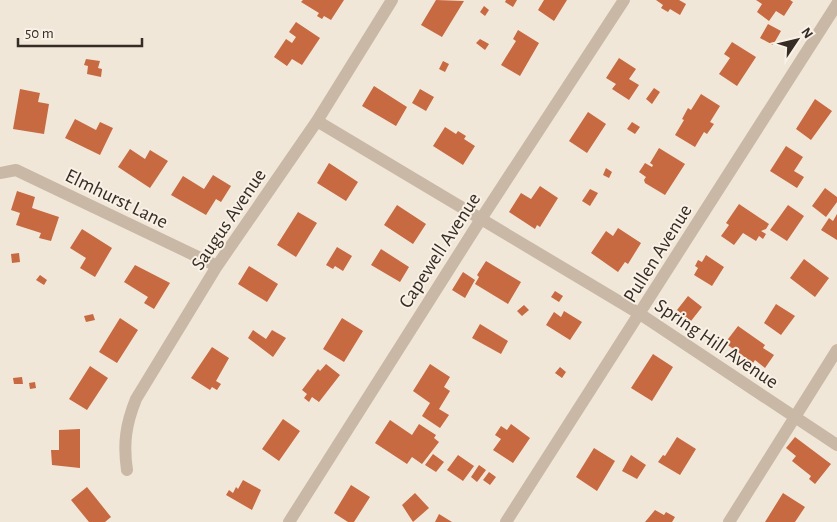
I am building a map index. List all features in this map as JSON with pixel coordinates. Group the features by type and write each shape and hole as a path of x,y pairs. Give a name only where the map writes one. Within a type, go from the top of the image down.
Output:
{"street":[{"name":"Saugus Avenue","path":"128,470 124,437 128,418 136,399 217,266 317,121 392,0"},
{"name":"Capewell Avenue","path":"288,522 481,219 624,0"},
{"name":"Pullen Avenue","path":"506,522 837,4"},
{"name":"Spring Hill Avenue","path":"317,121 640,314 795,419 837,445"},
{"name":"Elmhurst Lane","path":"0,173 16,170 217,266"},
{"path":"728,522 837,350"}],"building":[{"path":"303,0 344,0 331,20 324,16 322,19 317,16 319,13 301,2"},
{"path":"436,0 464,1 442,37 421,25"},
{"path":"506,0 517,0 513,7 505,2"},
{"path":"544,0 567,0 554,21 538,10"},
{"path":"656,0 679,0 686,4 680,15 670,9 668,12 661,8 663,5"},
{"path":"756,0 790,0 793,2 784,16 776,11 769,21 757,12 762,4"},
{"path":"484,6 489,10 485,16 480,12"},
{"path":"296,22 320,38 302,65 292,59 287,66 274,57 286,39 292,43 296,37 289,32"},
{"path":"768,24 781,31 773,45 760,38"},
{"path":"518,30 539,43 520,76 501,65 516,41 513,39"},
{"path":"480,39 489,44 485,50 476,43"},
{"path":"732,42 756,57 737,86 719,74 730,58 724,54"},
{"path":"619,58 636,69 629,79 639,85 629,100 612,89 616,84 606,78"},
{"path":"86,59 100,61 98,68 102,69 101,77 87,74 88,66 84,65"},
{"path":"443,61 449,64 445,72 439,69"},
{"path":"374,86 407,107 396,126 362,106"},
{"path":"654,88 660,92 652,104 646,99"},
{"path":"20,89 40,93 38,102 49,104 44,134 13,129"},
{"path":"420,89 434,97 426,111 412,103"},
{"path":"701,94 720,106 710,122 714,124 707,134 704,132 695,147 675,135 684,120 682,119 688,108 691,110"},
{"path":"815,99 832,111 811,140 796,129"},
{"path":"588,112 606,124 587,153 569,141"},
{"path":"75,119 96,130 100,122 113,128 100,155 65,138"},
{"path":"632,122 640,127 635,134 627,129"},
{"path":"445,127 456,134 458,131 466,136 464,139 475,146 463,165 433,146"},
{"path":"786,146 803,157 794,171 804,177 797,188 770,171"},
{"path":"659,148 685,164 665,195 645,183 646,177 639,172 645,163 652,167 653,165 650,163"},
{"path":"130,149 145,159 150,150 168,161 150,188 118,167"},
{"path":"329,163 358,182 346,201 317,183"},
{"path":"606,168 612,172 609,178 603,175"},
{"path":"213,175 231,186 221,202 216,199 206,215 171,195 183,176 204,189"},
{"path":"540,186 558,198 540,227 537,225 535,229 509,212 521,193 531,199"},
{"path":"825,188 837,197 837,202 826,217 812,206"},
{"path":"590,189 598,193 590,206 582,201"},
{"path":"17,191 35,197 32,208 59,217 51,241 39,238 41,233 16,225 20,213 11,210"},
{"path":"739,204 769,224 766,229 761,231 766,234 763,239 759,236 756,241 743,233 734,245 721,236 729,225 726,223"},
{"path":"397,205 426,224 413,244 384,225"},
{"path":"788,205 804,216 787,241 770,230"},
{"path":"298,212 317,223 296,257 277,245"},
{"path":"837,214 837,240 821,230 829,218 833,221"},
{"path":"618,228 641,243 628,264 625,262 618,272 591,253 606,231 613,236"},
{"path":"82,229 112,248 95,277 80,268 86,258 70,248"},
{"path":"337,247 352,256 343,271 335,266 333,269 326,265"},
{"path":"381,249 409,267 400,282 371,265"},
{"path":"19,253 20,262 12,263 11,254"},
{"path":"706,255 724,267 712,286 694,275 698,268 695,266 698,260 702,262"},
{"path":"804,259 829,278 815,297 790,278"},
{"path":"486,261 521,282 508,304 475,284 479,277 477,275"},
{"path":"135,265 170,283 154,309 144,303 148,297 124,282"},
{"path":"249,266 278,284 267,302 238,284"},
{"path":"463,272 475,280 465,298 452,290"},
{"path":"40,275 47,280 44,285 36,280"},
{"path":"555,291 563,296 559,302 551,297"},
{"path":"688,296 702,307 691,321 677,310"},
{"path":"776,304 795,316 781,335 764,323"},
{"path":"524,305 529,310 522,316 517,311"},
{"path":"564,311 582,322 570,340 546,325 554,312 561,317"},
{"path":"93,314 95,320 86,322 84,316"},
{"path":"120,318 138,330 117,363 99,352"},
{"path":"342,318 363,331 344,362 323,349"},
{"path":"480,324 508,341 501,354 472,338"},
{"path":"738,326 765,345 763,348 774,355 765,368 755,360 753,363 725,343"},
{"path":"253,330 266,339 272,330 286,338 273,357 248,338"},
{"path":"212,347 229,358 216,381 221,384 217,390 212,387 210,390 191,378"},
{"path":"653,354 673,367 652,401 631,388"},
{"path":"326,364 340,375 319,402 312,397 309,402 304,398 307,394 302,390 318,369 320,371"},
{"path":"430,364 450,377 444,387 450,391 439,409 449,415 440,428 422,416 430,403 413,391"},
{"path":"90,366 108,378 87,410 69,399"},
{"path":"560,367 566,372 562,378 555,373"},
{"path":"22,377 23,384 14,384 13,378"},
{"path":"35,382 36,388 30,389 29,383"},
{"path":"283,419 300,431 279,461 262,449"},
{"path":"390,420 412,435 419,424 436,435 434,438 439,442 422,464 412,457 407,464 375,443"},
{"path":"511,424 530,438 513,463 493,450 501,439 495,435 501,426 507,430"},
{"path":"80,429 80,468 52,465 51,450 59,450 59,430"},
{"path":"677,437 696,449 680,475 658,462 663,455 665,456"},
{"path":"795,437 831,464 815,484 809,479 811,476 792,461 796,456 786,448"},
{"path":"594,448 615,461 597,491 576,477"},
{"path":"433,454 444,462 436,472 425,465"},
{"path":"458,455 474,466 463,481 447,470"},
{"path":"631,455 646,465 637,479 622,471"},
{"path":"479,465 486,470 477,482 471,477"},
{"path":"489,472 496,477 490,485 483,480"},
{"path":"243,480 261,490 252,510 226,495 229,490 233,493 236,487 238,489"},
{"path":"351,485 370,497 354,522 348,522 334,513"},
{"path":"87,487 111,517 105,522 89,522 71,500"},
{"path":"415,493 429,508 413,522 402,505"},
{"path":"783,493 805,507 795,522 765,522"},
{"path":"655,510 664,515 666,512 675,517 672,522 645,522"},
{"path":"439,514 452,522 435,522"}]}
